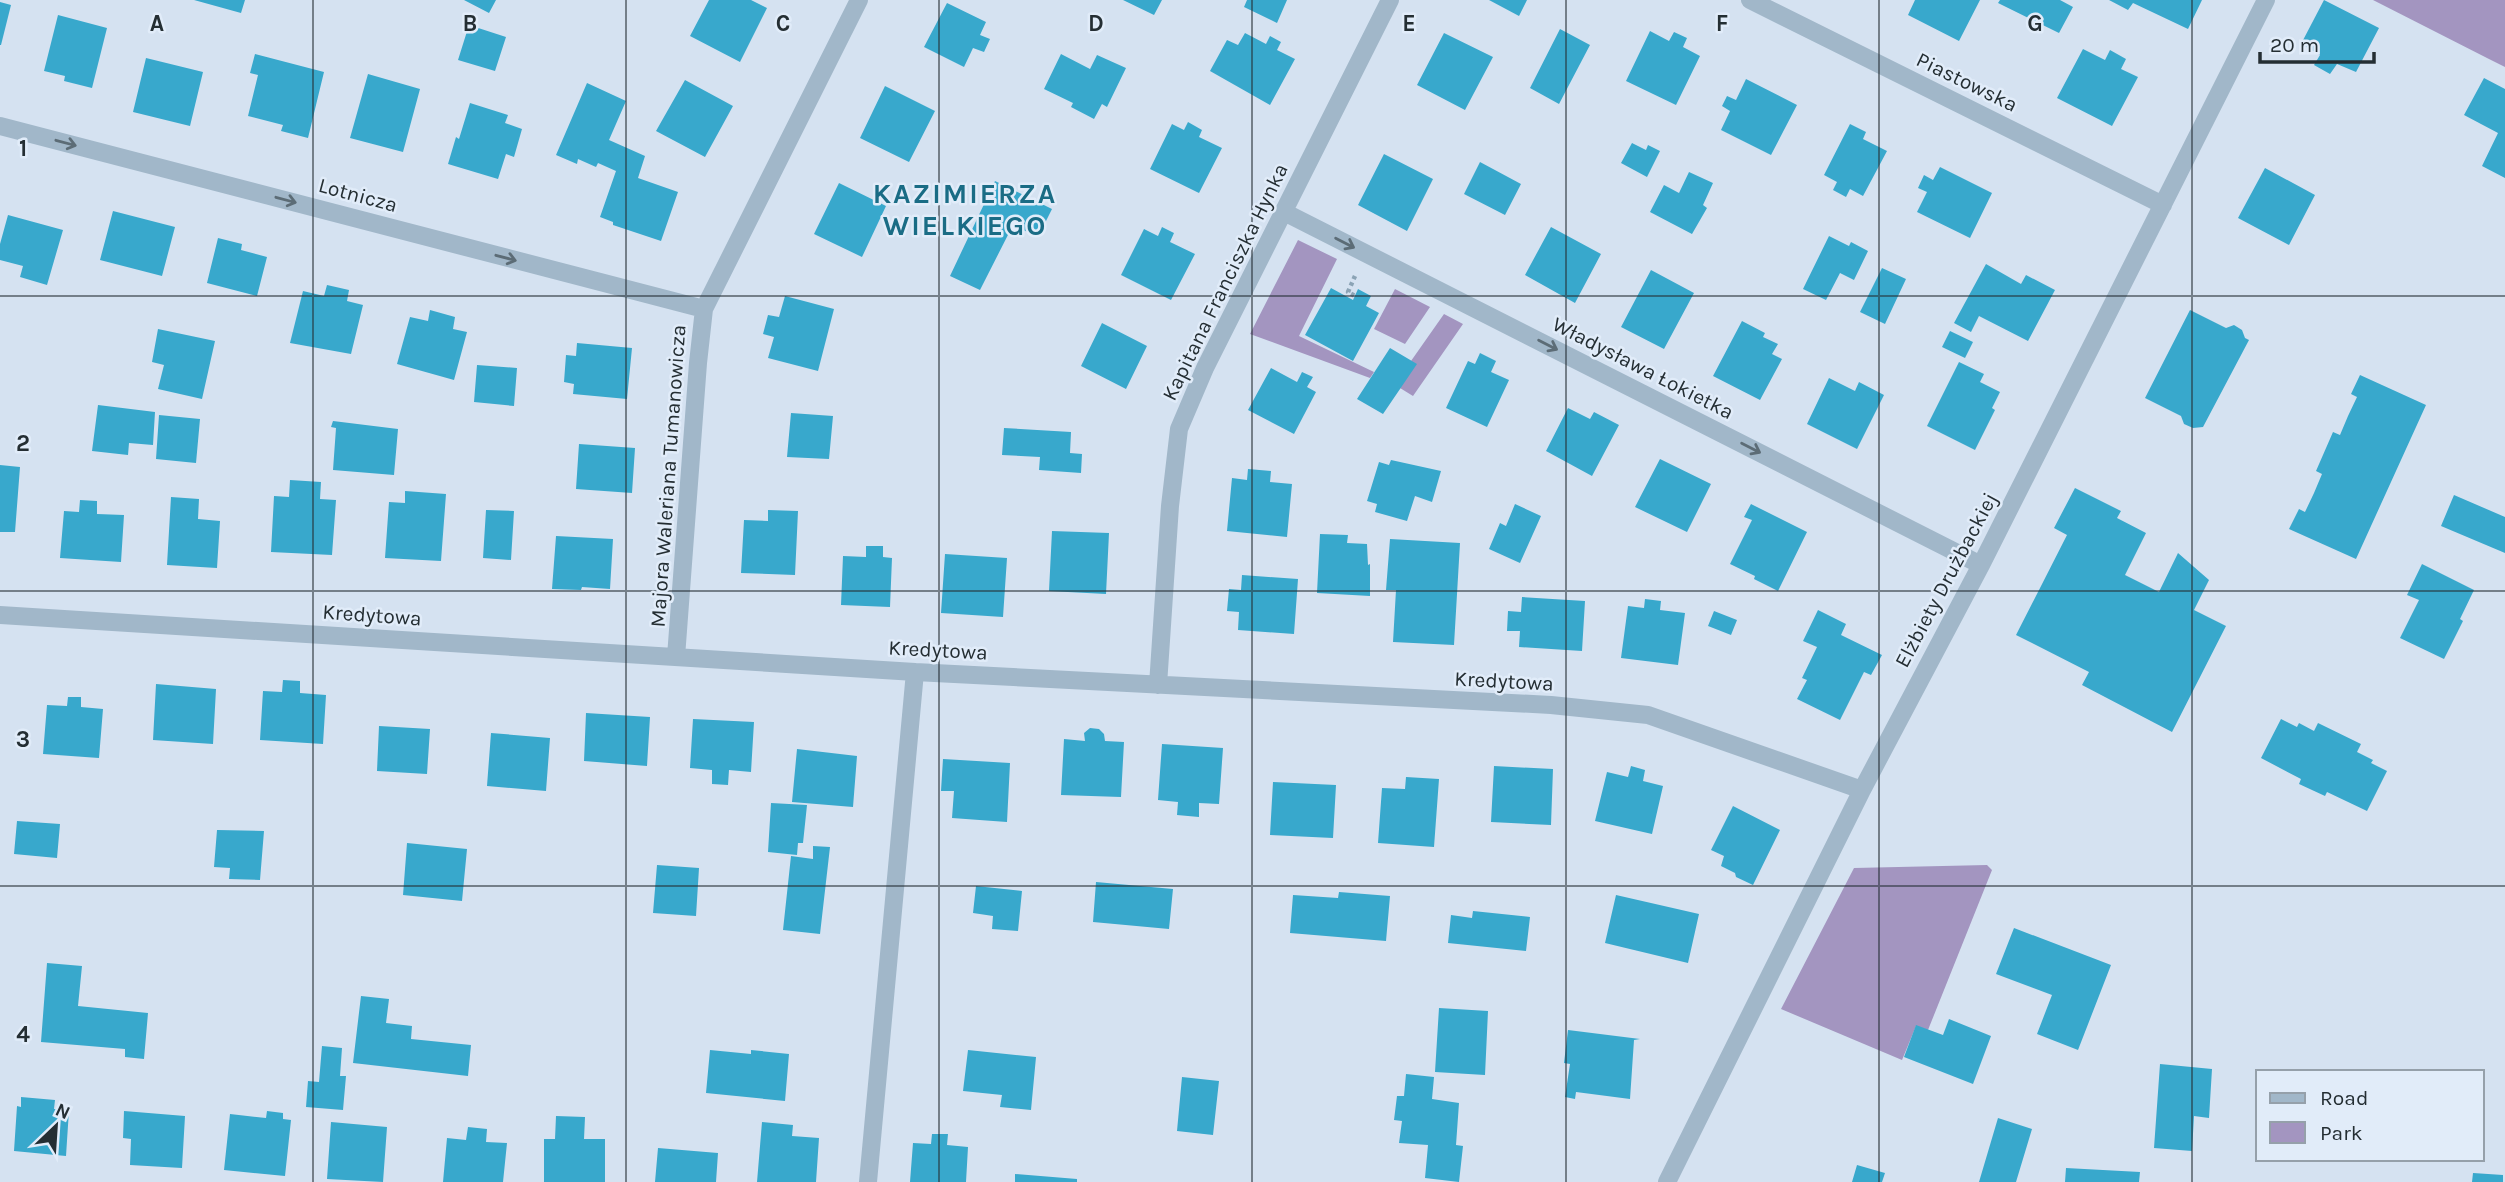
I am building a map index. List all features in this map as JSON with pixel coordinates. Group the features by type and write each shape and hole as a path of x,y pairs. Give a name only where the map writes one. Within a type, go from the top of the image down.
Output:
{"street":[{"name":"Majora Waleriana Tumanowicza","path":"676,657 704,309 859,0"},
{"name":"Kapitana Franciszka Hynka","path":"1158,685 1170,506 1179,429 1205,368 1390,0"},
{"name":"Piastowska","path":"1750,0 2163,205"},
{"name":"Elżbiety Drużbackiej","path":"1667,1182 1862,790 1981,565 2266,0"},
{"name":"Lotnicza","path":"0,126 704,309"},
{"name":"Władysława Łokietka","path":"1284,212 1981,565"},
{"name":"Kredytowa","path":"0,615 915,672 1551,705 1648,716 1862,790"},
{"path":"868,1182 915,672"}],"green space":[{"path":"2373,0 2505,0 2505,67 2487,58"},
{"path":"1298,240 1337,259 1299,336 1374,372 1370,378 1250,334"},
{"path":"1395,289 1430,307 1405,344 1374,329"},
{"path":"1444,314 1463,324 1413,396 1400,388 1411,361"},
{"path":"1987,865 1992,870 1928,1030 1916,1026 1902,1060 1781,1009 1854,868"}],"building":[{"path":"194,0 245,0 241,13"},
{"path":"464,0 496,0 489,13"},
{"path":"709,0 751,0 767,8 740,62 690,36"},
{"path":"1123,0 1162,0 1154,15"},
{"path":"1247,0 1287,0 1277,23 1244,7"},
{"path":"1489,0 1527,0 1519,16"},
{"path":"1915,0 1980,0 1959,41 1908,15"},
{"path":"2000,0 2060,0 2073,7 2059,33 1998,3"},
{"path":"2109,0 2202,0 2188,29 2133,3 2128,10"},
{"path":"2324,0 2379,28 2356,72 2337,64 2330,74 2314,65 2320,55 2301,44"},
{"path":"0,2 11,5 1,45 0,45"},
{"path":"947,3 986,22 980,35 990,39 984,52 973,48 964,67 924,47"},
{"path":"58,15 107,28 92,88 64,81 65,76 44,71"},
{"path":"469,25 506,37 495,71 458,60"},
{"path":"1560,29 1590,45 1559,104 1530,88"},
{"path":"1650,31 1669,41 1674,32 1687,38 1683,47 1700,56 1676,105 1626,81"},
{"path":"1245,33 1266,44 1270,36 1281,42 1277,50 1295,59 1270,105 1210,71 1227,40 1238,45"},
{"path":"1444,33 1493,57 1465,110 1417,85"},
{"path":"2083,49 2105,60 2110,50 2126,59 2121,69 2138,77 2112,126 2057,98"},
{"path":"255,54 324,72 308,138 281,131 283,125 248,116 258,75 250,73"},
{"path":"1061,54 1090,69 1097,55 1126,68 1107,107 1102,104 1094,119 1071,107 1073,103 1044,89"},
{"path":"146,58 203,72 190,126 133,112"},
{"path":"368,74 420,89 403,152 350,138"},
{"path":"2484,78 2505,89 2505,178 2482,166 2498,133 2464,115"},
{"path":"1746,79 1797,105 1771,155 1721,130 1730,111 1722,106 1727,96 1736,100"},
{"path":"685,80 733,106 705,157 656,131"},
{"path":"587,83 626,101 609,140 645,156 638,178 678,192 661,241 613,225 613,222 600,217 616,171 598,163 596,167 578,159 577,164 556,155"},
{"path":"885,86 935,111 909,162 860,138"},
{"path":"470,103 508,115 505,123 522,129 514,157 506,154 498,179 448,164"},
{"path":"1188,122 1202,130 1199,137 1222,148 1199,193 1150,169 1172,124 1184,130"},
{"path":"1850,124 1866,132 1863,139 1887,151 1863,196 1850,189 1846,197 1833,190 1837,182 1824,175"},
{"path":"1632,143 1646,150 1648,145 1660,151 1647,177 1621,163"},
{"path":"1384,154 1433,179 1407,231 1358,205"},
{"path":"1480,162 1521,184 1505,215 1464,194"},
{"path":"1940,167 1992,193 1970,238 1917,212 1927,192 1918,188 1924,175 1933,180"},
{"path":"2265,168 2315,195 2289,245 2238,218"},
{"path":"1689,172 1713,183 1703,205 1707,208 1692,234 1650,212 1664,185 1679,193"},
{"path":"995,181 1052,209 1038,237 1013,225 980,290 950,276"},
{"path":"839,183 886,206 862,257 814,234"},
{"path":"113,211 175,227 162,276 100,260"},
{"path":"8,215 63,230 47,285 20,277 23,266 0,260 0,244"},
{"path":"1162,227 1174,233 1170,242 1195,254 1171,300 1121,275 1144,229 1158,236"},
{"path":"1551,227 1601,254 1575,303 1525,275"},
{"path":"1829,236 1849,246 1851,242 1868,251 1854,280 1840,273 1826,300 1803,289"},
{"path":"218,238 242,244 241,250 267,257 257,296 207,283"},
{"path":"1986,264 2021,284 2026,275 2055,290 2028,341 1979,316 1971,332 1954,323"},
{"path":"1882,268 1906,279 1885,324 1860,312"},
{"path":"1651,270 1694,293 1664,349 1621,327"},
{"path":"327,285 349,290 347,301 363,305 351,354 290,343 303,291 324,296"},
{"path":"1331,288 1353,300 1358,289 1371,296 1366,306 1379,313 1353,361 1305,335"},
{"path":"785,296 834,309 818,371 768,358 774,337 763,334 768,315 779,317"},
{"path":"430,310 455,317 453,329 467,332 454,380 397,364 410,317 428,321"},
{"path":"2190,310 2226,328 2234,325 2242,330 2245,338 2249,340 2203,427 2193,428 2184,424 2181,416 2145,398"},
{"path":"1742,321 1765,333 1763,337 1778,344 1772,354 1782,359 1760,400 1713,376"},
{"path":"1102,323 1147,346 1126,389 1081,366"},
{"path":"158,329 215,341 202,399 158,389 164,365 152,362"},
{"path":"1950,331 1973,342 1965,358 1942,347"},
{"path":"577,343 632,348 627,399 573,394 574,384 564,382 566,355 576,356"},
{"path":"1390,348 1417,364 1383,414 1357,399"},
{"path":"1480,353 1496,361 1491,372 1509,380 1487,427 1446,408 1468,361 1475,364"},
{"path":"1959,362 1984,374 1980,382 2000,392 1992,408 1995,410 1975,450 1927,426"},
{"path":"477,365 517,368 514,406 474,402"},
{"path":"1271,368 1297,382 1302,372 1313,377 1307,387 1316,392 1294,434 1248,410"},
{"path":"2360,375 2426,405 2356,559 2289,529 2299,509 2305,512 2314,493 2322,474 2316,471 2333,432 2340,435 2357,397 2351,394"},
{"path":"1829,378 1855,391 1859,382 1884,395 1857,449 1807,424"},
{"path":"98,405 155,412 153,445 129,443 128,455 92,451"},
{"path":"1568,408 1590,419 1594,412 1619,425 1592,476 1546,451"},
{"path":"791,413 833,416 829,459 787,457"},
{"path":"159,415 200,419 196,463 156,459"},
{"path":"333,421 398,429 394,475 333,470 336,428 331,427"},
{"path":"1004,428 1071,432 1070,453 1082,454 1081,473 1039,470 1040,457 1002,455"},
{"path":"579,444 635,448 632,493 576,489"},
{"path":"1660,459 1711,484 1687,532 1635,507"},
{"path":"1391,460 1441,471 1432,502 1415,496 1407,521 1375,512 1377,504 1367,501 1379,462 1389,465"},
{"path":"0,465 20,467 15,532 0,532"},
{"path":"1248,469 1271,471 1270,482 1292,484 1287,537 1227,531 1232,478 1247,480"},
{"path":"290,480 321,482 320,499 336,500 332,555 271,552 274,496 289,497"},
{"path":"2075,488 2121,511 2117,518 2146,533 2125,575 2159,592 2178,553 2209,580 2194,610 2226,626 2172,732 2082,685 2089,672 2016,635 2067,535 2054,528"},
{"path":"405,491 446,494 441,561 385,558 389,502 405,503"},
{"path":"2454,495 2505,517 2505,553 2441,526"},
{"path":"171,497 199,499 198,519 220,521 217,568 167,565"},
{"path":"80,500 97,501 97,514 124,515 121,562 60,558 64,511 79,512"},
{"path":"1515,504 1541,516 1520,563 1489,549 1500,523 1506,526"},
{"path":"1751,504 1807,532 1778,591 1730,564 1752,520 1744,517"},
{"path":"486,510 514,511 511,560 483,558"},
{"path":"768,510 798,511 795,575 741,573 744,520 768,521"},
{"path":"1052,531 1109,533 1106,594 1049,591"},
{"path":"1320,534 1348,535 1347,543 1367,544 1370,596 1317,593"},
{"path":"556,536 613,539 610,589 552,589"},
{"path":"1390,539 1460,543 1454,645 1393,642 1396,590 1386,590"},
{"path":"866,546 883,546 883,557 892,558 890,607 841,605 843,556 866,557"},
{"path":"945,554 1007,558 1003,617 941,613"},
{"path":"2422,564 2474,590 2460,619 2463,621 2444,659 2400,638 2419,600 2407,595"},
{"path":"1242,575 1298,579 1294,634 1238,630 1239,612 1227,611 1229,589 1241,590"},
{"path":"1522,597 1585,601 1582,651 1519,647 1520,631 1507,631 1508,611 1521,612"},
{"path":"1645,599 1661,601 1660,610 1685,613 1678,665 1621,658 1628,606 1644,608"},
{"path":"1818,610 1846,624 1841,635 1882,655 1871,675 1864,672 1840,720 1797,699 1807,680 1802,678 1817,647 1803,641"},
{"path":"1714,611 1737,620 1731,635 1708,626"},
{"path":"283,680 300,681 300,693 326,695 323,744 260,740 263,691 282,692"},
{"path":"156,684 216,689 213,744 153,740"},
{"path":"68,697 81,697 81,707 103,709 99,758 43,754 47,705 67,706"},
{"path":"586,713 650,717 647,766 584,761"},
{"path":"693,719 754,722 751,772 729,770 728,785 712,784 712,770 690,768"},
{"path":"2281,719 2297,727 2299,723 2314,731 2318,723 2361,744 2357,752 2387,771 2367,811 2327,792 2325,796 2299,784 2301,779 2261,758"},
{"path":"379,726 430,729 427,774 377,771"},
{"path":"1090,728 1099,729 1104,734 1105,741 1124,742 1121,797 1061,795 1064,739 1085,741 1084,733"},
{"path":"491,733 550,738 546,791 487,786"},
{"path":"1162,744 1223,748 1219,804 1199,803 1199,817 1177,815 1178,802 1158,800"},
{"path":"797,749 857,756 853,807 792,802"},
{"path":"943,759 1010,763 1007,822 952,818 954,791 941,791"},
{"path":"1494,766 1553,769 1551,825 1491,822"},
{"path":"1631,766 1645,770 1643,781 1663,786 1652,834 1595,821 1607,772 1628,777"},
{"path":"1406,777 1439,779 1434,847 1378,843 1382,788 1405,789"},
{"path":"1273,782 1336,785 1333,838 1270,835"},
{"path":"771,803 807,805 803,843 798,843 797,855 768,852"},
{"path":"1733,806 1780,830 1753,885 1721,866 1724,856 1711,850"},
{"path":"17,821 60,824 57,858 14,854"},
{"path":"217,830 264,831 260,880 229,879 230,868 214,867"},
{"path":"407,843 467,849 462,901 403,895"},
{"path":"813,846 830,847 820,934 783,930 791,856 813,859"},
{"path":"657,865 699,868 696,916 653,913"},
{"path":"1096,882 1173,889 1169,929 1093,922"},
{"path":"976,886 1022,891 1018,931 992,929 993,916 973,913"},
{"path":"1339,892 1390,896 1386,941 1290,933 1293,895 1338,898"},
{"path":"1616,895 1699,914 1688,963 1605,943"},
{"path":"1473,911 1530,917 1526,951 1448,943 1451,915 1472,918"},
{"path":"2014,928 2111,965 2078,1050 2037,1034 2052,995 1996,974"},
{"path":"47,963 82,966 78,1006 148,1013 144,1059 125,1057 125,1049 41,1042"},
{"path":"361,996 389,999 386,1023 412,1026 411,1039 471,1045 468,1076 353,1063"},
{"path":"1439,1008 1488,1011 1485,1075 1435,1072"},
{"path":"1949,1019 1991,1036 1973,1084 1904,1057 1916,1025 1943,1035"},
{"path":"1568,1030 1640,1039 1634,1040 1630,1099 1576,1092 1575,1099 1565,1097 1570,1064 1564,1063"},
{"path":"322,1046 342,1048 340,1076 346,1076 343,1110 306,1107 308,1081 319,1082"},
{"path":"710,1050 789,1054 785,1101 706,1093"},
{"path":"968,1050 1036,1057 1031,1110 1000,1107 1002,1095 963,1091"},
{"path":"2160,1064 2212,1069 2209,1118 2194,1116 2192,1151 2154,1148"},
{"path":"1406,1074 1434,1077 1432,1099 1459,1103 1456,1145 1463,1146 1459,1182 1425,1178 1428,1145 1399,1143 1402,1121 1394,1120 1397,1096 1404,1096"},
{"path":"1182,1077 1219,1081 1213,1135 1177,1131"},
{"path":"21,1097 55,1100 54,1109 69,1110 66,1156 14,1151 17,1106 21,1107"},
{"path":"124,1111 185,1116 182,1168 130,1165 131,1139 123,1138"},
{"path":"267,1111 283,1113 283,1119 291,1120 285,1176 224,1170 230,1114 266,1118"},
{"path":"556,1116 585,1117 584,1139 605,1139 605,1182 544,1182 544,1139 555,1139"},
{"path":"1998,1118 2032,1129 2016,1182 1979,1182"},
{"path":"331,1122 387,1127 383,1182 327,1179"},
{"path":"762,1122 793,1125 792,1136 819,1138 816,1182 757,1182"},
{"path":"468,1127 487,1129 486,1142 507,1143 503,1182 443,1182 447,1138 466,1140"},
{"path":"932,1134 948,1134 947,1145 968,1147 966,1182 910,1182 913,1143 931,1144"},
{"path":"658,1148 718,1153 716,1182 655,1182"},
{"path":"1857,1165 1885,1173 1882,1182 1852,1182"},
{"path":"2066,1168 2140,1172 2139,1182 2065,1182"},
{"path":"2473,1173 2503,1175 2503,1182 2472,1182"},
{"path":"1015,1174 1077,1179 1077,1182 1015,1182"}],"district":[{"name":"KAZIMIERZA WIELKIEGO","path":"965,209"}]}
